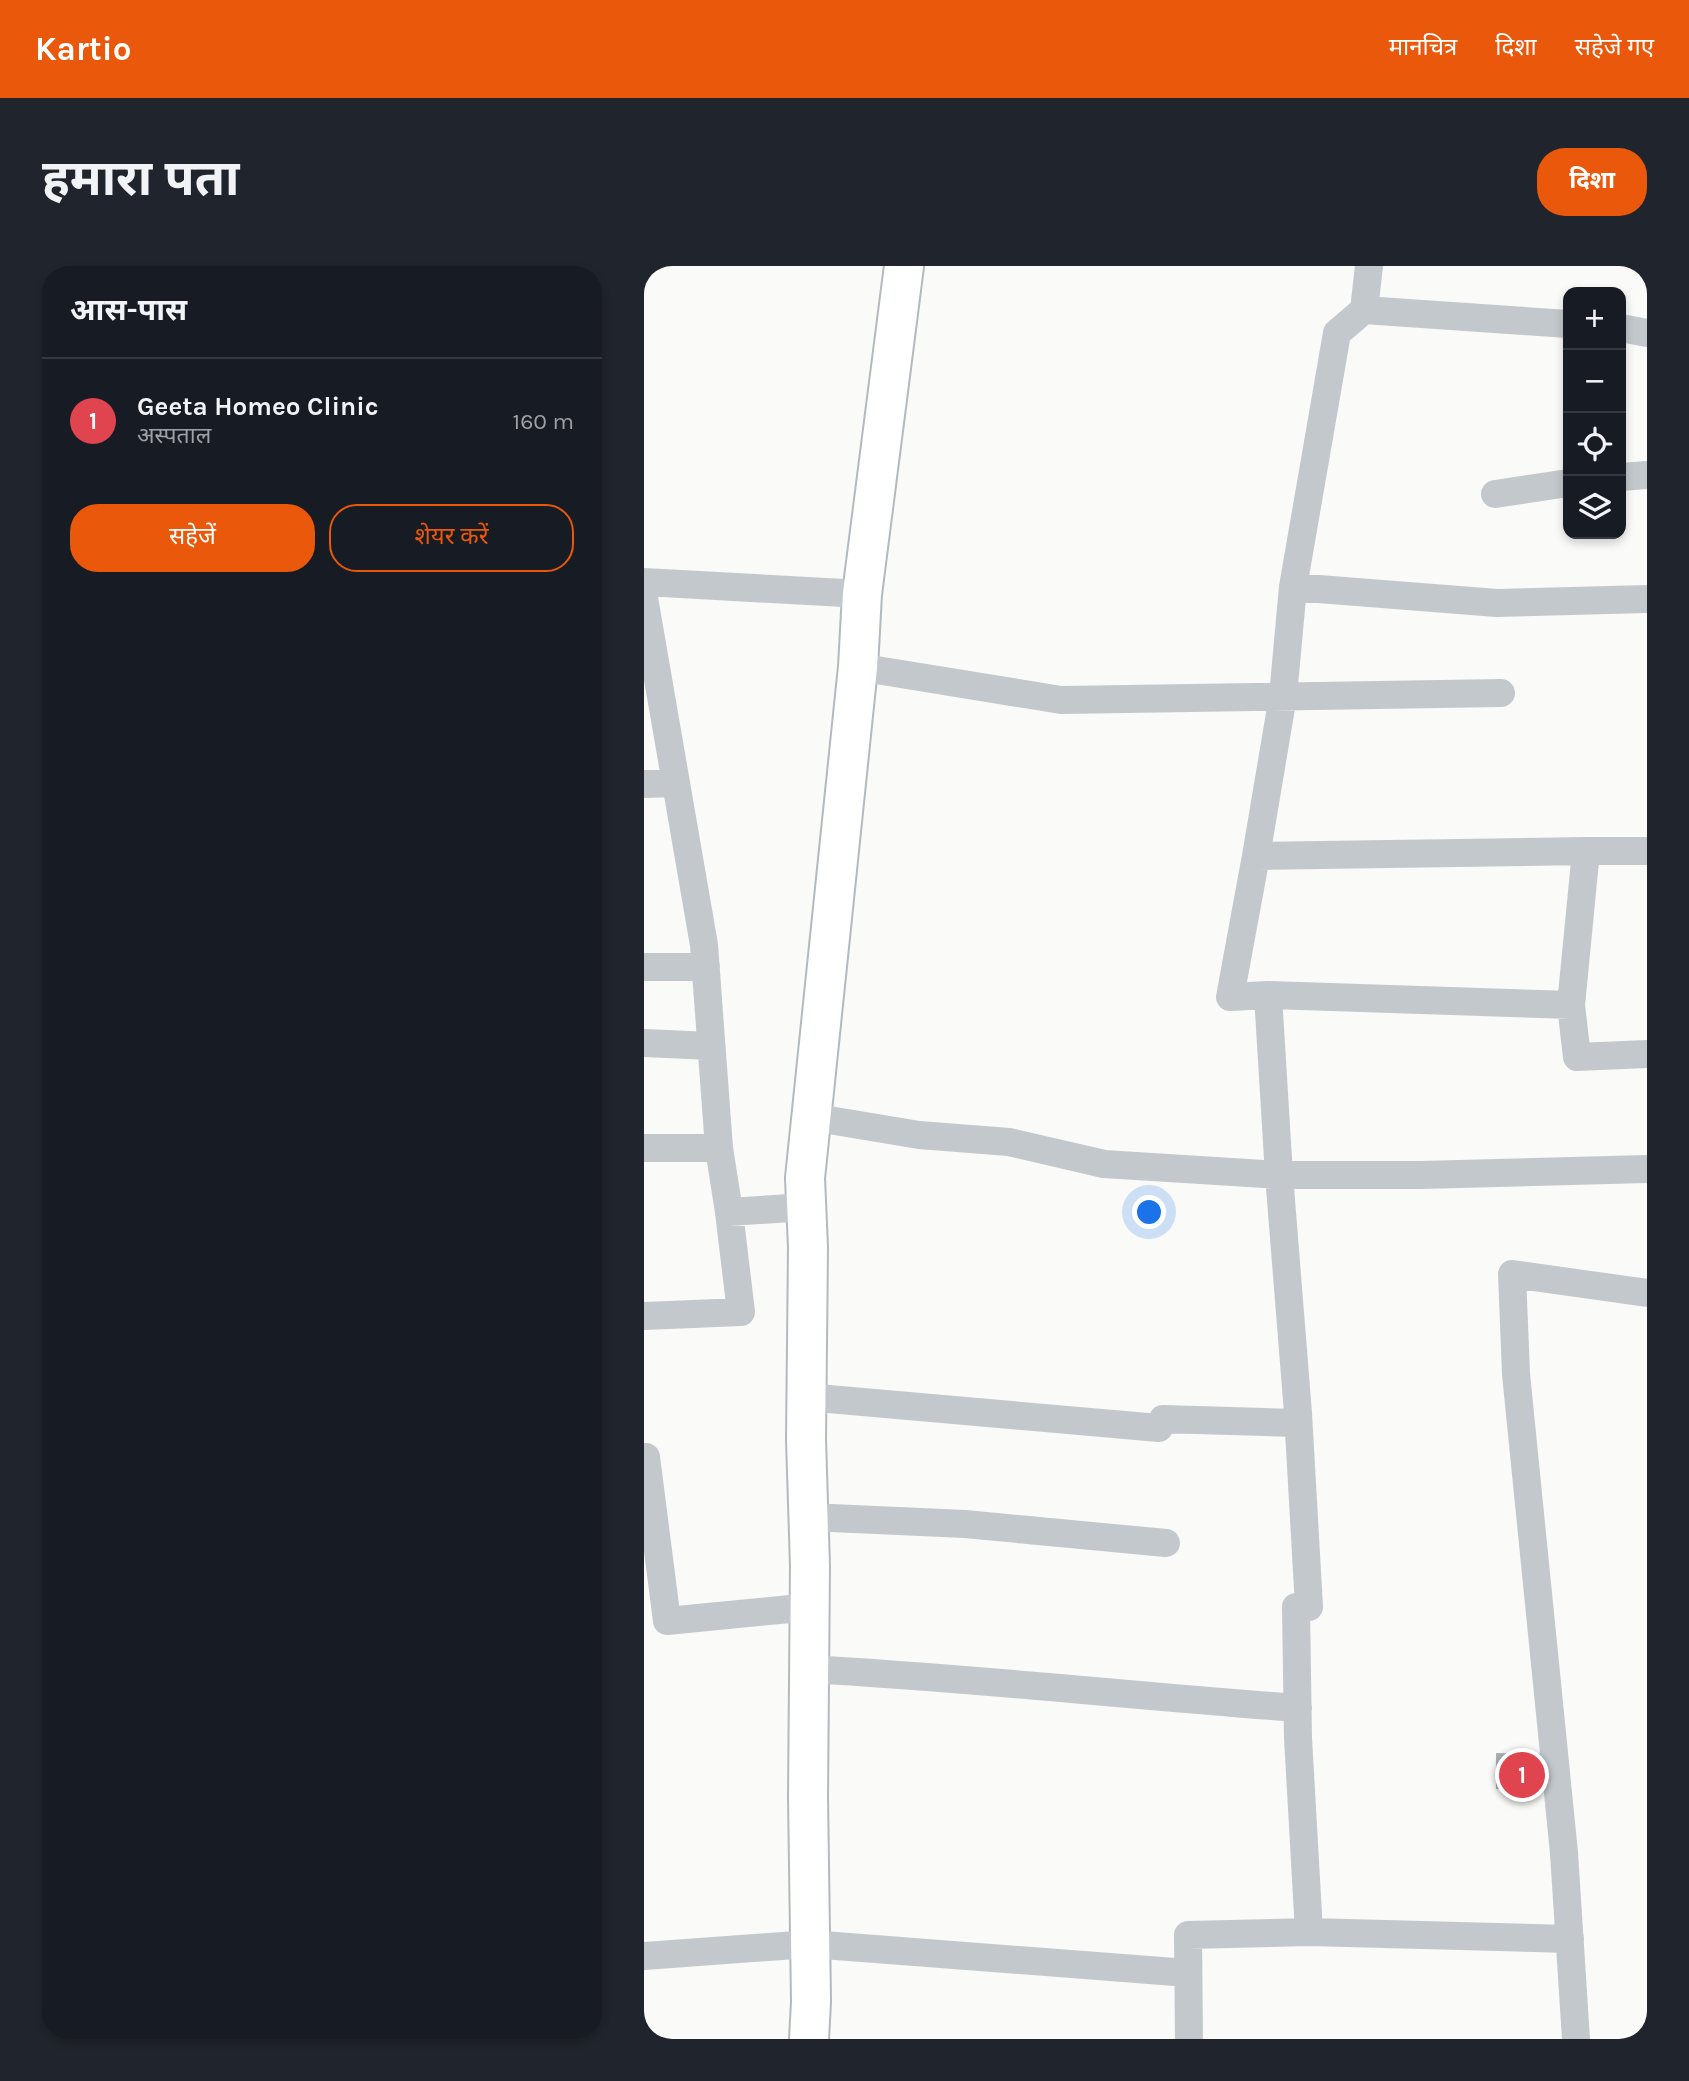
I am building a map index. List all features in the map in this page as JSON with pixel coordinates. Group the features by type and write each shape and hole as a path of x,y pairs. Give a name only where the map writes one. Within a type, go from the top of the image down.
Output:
{"street":[{"path":"809,2039 810,1606 805,1178 858,667 862,594 904,266"},
{"path":"1369,266 1364,310 1337,333 1293,587 1283,696 1230,997 1268,995 1571,1005"},
{"path":"1364,310 1563,324"},
{"path":"1626,329 1647,332"},
{"path":"1626,477 1647,475"},
{"path":"1495,494 1563,484"},
{"path":"644,582 862,594"},
{"path":"1293,587 1497,603 1647,599"},
{"path":"644,598 649,660 676,783 704,945 719,1148 741,1312 644,1316"},
{"path":"858,667 1061,700 1501,693"},
{"path":"644,783 676,783"},
{"path":"1586,850 1571,1005 1577,1056 1647,1054"},
{"path":"1256,856 1647,851"},
{"path":"644,967 706,967"},
{"path":"1268,995 1309,1607 1296,1607 1309,1932"},
{"path":"644,1043 711,1046"},
{"path":"811,1117 919,1135 1009,1142 1104,1164 1279,1175 1421,1175 1647,1169"},
{"path":"644,1148 719,1148"},
{"path":"729,1212 806,1207"},
{"path":"1576,2039 1563,1839 1516,1374 1512,1273 1647,1293"},
{"path":"806,1397 1159,1428 1163,1419 1298,1423"},
{"path":"644,1457 656,1622 810,1606"},
{"path":"808,1517 965,1524 1166,1543"},
{"path":"809,1669 1298,1708"},
{"path":"1189,2039 1188,1935 1309,1932 1570,1939"},
{"path":"644,1956 810,1944 1188,1973"}],"building":[{"path":"1496,1753 1548,1754 1548,1790 1496,1789"}],"place":[{"name":"Geeta Homeo Clinic","path":"1522,1775"}]}
